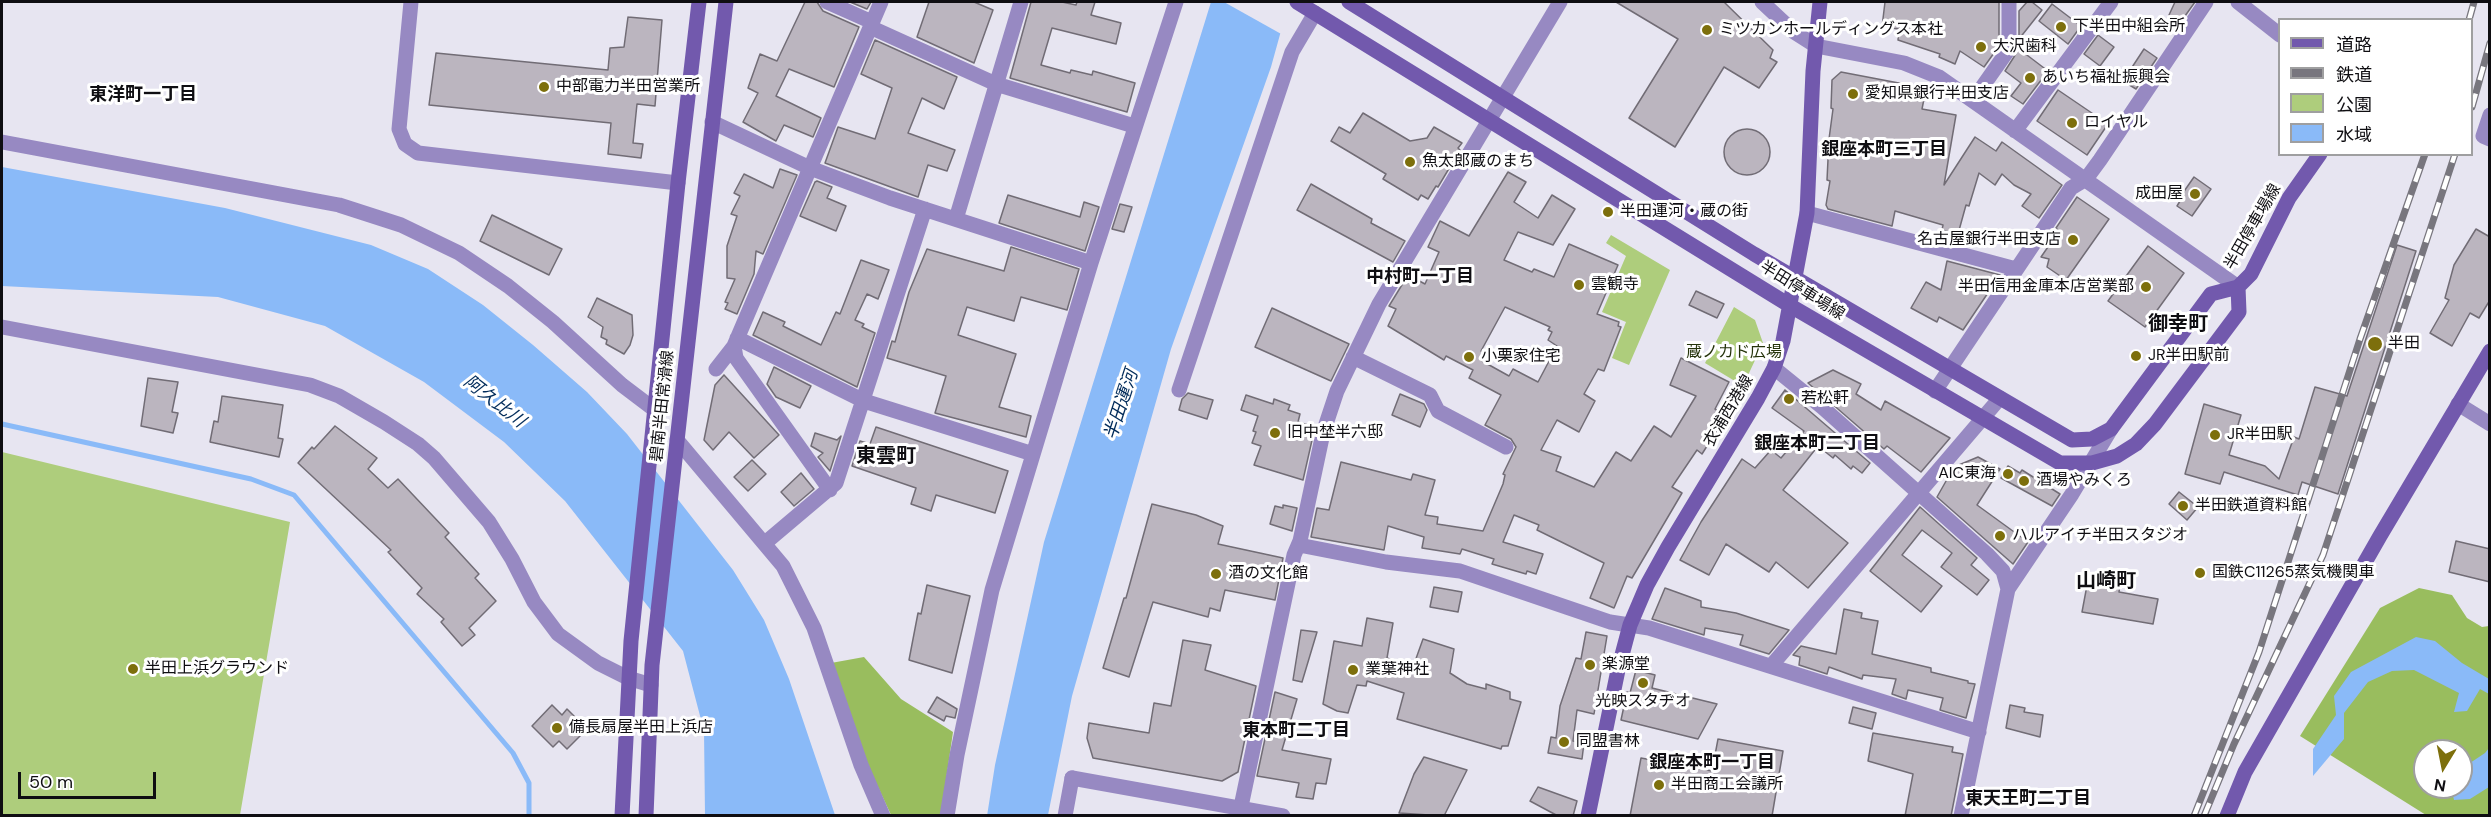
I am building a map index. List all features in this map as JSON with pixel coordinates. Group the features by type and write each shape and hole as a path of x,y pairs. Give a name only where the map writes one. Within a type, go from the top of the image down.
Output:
{"main road":[{"name":"碧南半田常滑線","path":"622,816 631,641 699,2"},
{"name":"碧南半田常滑線","path":"646,816 652,665 726,2"},
{"name":"半田停車場線","path":"1349,2 1795,278 2072,440 2092,440 2111,429 2211,294 2238,287 2251,274 2289,198 2319,156"},
{"name":"衣浦西港線","path":"1588,816 1618,670 1630,625 1647,585 1668,547 1758,398 1774,368 1783,341 1807,213 1820,2"},
{"name":"半田停車場線","path":"1305,6 1789,305 2060,463 2092,463 2117,456 2136,444 2155,424 2239,312 2238,287"},
{"path":"2227,816 2251,762 2490,351"}],"street":[{"path":"411,2 399,129 405,144 418,153 678,183"},
{"path":"827,2 996,84 1134,126"},
{"path":"716,369 735,342 881,2"},
{"path":"956,219 1021,2"},
{"path":"947,816 957,755 992,590 1091,263 1176,2"},
{"path":"1240,812 1294,555 1299,545 1323,433 1337,391 1379,304 1560,2"},
{"path":"1762,2 1794,32 1816,46 1904,63 1940,77 2238,287"},
{"path":"1972,100 2008,49 2009,2"},
{"path":"2015,131 2111,2"},
{"path":"1935,391 2071,188 2086,179 2206,2"},
{"path":"2238,2 2278,33"},
{"path":"1179,390 1292,52 1305,6"},
{"path":"2490,115 2483,136 2490,139"},
{"path":"712,122 810,168 925,209 1091,263"},
{"path":"2,142 339,206 401,225 459,253 508,286 546,316 622,385 655,410"},
{"path":"765,543 836,483 925,209"},
{"path":"1807,213 2016,269"},
{"path":"2,327 310,385 339,396 418,444 434,458 489,522 512,559 534,602 558,634 598,663 628,678 651,685"},
{"path":"735,342 864,401 1033,454"},
{"path":"735,342 736,358 830,490"},
{"path":"1353,357 1430,395 1438,411 1506,447"},
{"path":"1774,368 1919,492 2003,571 2008,589"},
{"path":"1771,666 2000,398"},
{"path":"2458,404 2490,424"},
{"path":"1961,816 2008,589 2092,463 2111,429"},
{"path":"677,440 783,566 814,628 861,765 884,816"},
{"path":"1299,545 1386,562 1460,571 1610,621 1649,628 1979,732"},
{"path":"1065,816 1072,778 1240,812 1283,816"}],"green space":[{"path":"1611,235 1670,270 1629,365 1612,358 1626,322 1602,312 1626,256 1606,243"},
{"name":"蔵ノカド広場","path":"1734,307 1755,320 1763,343 1743,386 1705,363"},
{"name":"半田上浜グラウンド","path":"2,452 290,522 240,815 2,815"},
{"path":"2419,588 2452,595 2467,618 2482,627 2489,626 2489,815 2426,815 2300,736 2380,608"},
{"path":"864,657 901,699 953,732 941,815 891,815 866,761 831,663"}],"water":[{"name":"半田運河","path":"1211,2 1289,2 1271,67 1171,349 1072,696 1048,815 987,816 995,765 1044,542"},
{"name":"阿久比川","path":"2,167 225,208 371,245 428,269 483,305 587,392 627,434 733,570 764,620 789,679 835,815 705,815 704,731 683,651 565,501 504,442 424,382 325,326 218,297 2,286"},
{"path":"2416,637 2435,641 2462,663 2489,679 2489,694 2480,689 2467,711 2454,712 2459,693 2414,670 2392,671 2368,682 2344,713 2344,739 2313,776 2313,749 2336,715 2334,696 2351,672"},
{"path":"2489,748 2489,787 2473,797 2473,761"}],"pier":[{"path":"1224,2 1292,2 1283,35"}],"building":[{"path":"805,2 817,2 823,11 859,27 834,87 789,69 776,96 821,118 813,137 784,125 776,141 743,122 758,93 748,88 760,54 777,61"},
{"path":"850,2 871,2 867,9"},
{"path":"929,2 974,2 993,10 974,63 917,37"},
{"path":"1031,2 1062,2 1076,5 1077,2 1095,2 1091,15 1121,23 1116,44 1052,28 1041,65 1070,73 1071,70 1092,75 1093,71 1135,83 1127,112 1010,78"},
{"path":"1616,2 1724,2 1773,50 1770,58 1777,62 1759,88 1724,67 1675,147 1629,118 1678,39"},
{"path":"1885,2 1999,2 1999,46 1984,67 1960,51 1955,64 1939,57 1940,54 1898,40 1899,29 1882,27"},
{"path":"2027,2 2032,2 2042,10 2019,39 2019,11"},
{"path":"2175,2 2195,2 2180,23 2169,15"},
{"name":"下半田中組会所","path":"2052,4 2081,26 2068,44 2039,21"},
{"name":"中部電力半田営業所","path":"628,17 662,20 655,106 637,104 633,143 643,144 641,158 608,154 611,123 429,105 436,53 608,70 610,48 624,47"},
{"path":"2098,35 2114,47 2100,66 2084,54"},
{"path":"875,40 957,77 944,109 922,98 908,133 955,150 947,171 928,165 918,197 825,163 838,127 875,139 892,88 861,74"},
{"name":"あいち福祉振興会","path":"2019,49 2048,71 2023,104 2011,96 2021,83 2005,71"},
{"path":"2144,49 2157,58 2136,89 2123,81"},
{"path":"1841,72 1904,84 1902,95 1924,99 1922,109 1956,115 1944,185 1975,137 1996,151 2002,142 2062,185 2039,218 2022,206 2031,194 2014,185 2002,174 1995,185 1979,173 1969,206 1966,205 1958,234 1942,230 1943,225 1895,211 1892,226 1828,209 1826,205 1830,181 1827,180 1833,109 1831,108 1832,80"},
{"name":"ロイヤル","path":"2058,90 2108,124 2087,155 2037,121"},
{"name":"魚太郎蔵のまち","path":"1363,113 1410,141 1427,138 1434,127 1462,143 1438,187 1436,186 1428,199 1421,195 1418,200 1383,179 1386,174 1331,141 1339,127 1350,133"},
{"path":"1752,129 1764,135 1769,143 1769,161 1764,169 1756,174 1742,175 1734,172 1727,165 1724,147 1727,139 1734,132"},
{"path":"780,169 797,175 763,254 756,251 754,274 737,314 725,309 728,303 725,302 735,279 727,278 727,246 737,216 731,214 740,196 734,193 744,174 773,188"},
{"path":"1508,172 1526,182 1514,202 1538,218 1552,195 1575,209 1553,245 1518,232 1504,260 1532,272 1534,269 1554,277 1569,244 1618,265 1597,314 1619,322 1618,326 1621,327 1604,371 1598,369 1584,394 1595,401 1579,432 1557,420 1541,450 1561,457 1556,471 1594,487 1616,452 1631,461 1654,426 1671,437 1696,396 1670,385 1681,358 1729,382 1715,409 1726,416 1702,454 1697,450 1672,487 1682,493 1632,578 1627,576 1614,608 1590,598 1604,563 1537,530 1539,525 1514,515 1503,542 1543,554 1536,574 1527,571 1526,574 1492,564 1494,559 1462,549 1460,554 1422,548 1424,537 1388,526 1384,550 1311,537 1317,508 1329,510 1341,462 1411,480 1413,474 1435,480 1425,515 1438,517 1437,524 1483,531 1503,484 1505,475 1503,474 1516,447 1511,439 1485,425 1501,395 1469,378 1473,370 1446,356 1444,360 1388,326 1396,309 1389,306 1408,275 1425,284 1439,252 1428,247 1440,221 1469,236","holes":["1505,307 1550,327 1548,330 1552,332 1548,340 1557,346 1538,382 1513,369 1509,376 1482,361 1486,354 1481,351"]},
{"name":"成田屋","path":"2194,177 2211,189 2192,216 2177,206 2180,201 2178,200"},
{"path":"817,181 832,187 827,198 846,206 836,231 800,216"},
{"path":"1311,184 1372,219 1371,223 1405,241 1393,262 1297,210"},
{"path":"1008,195 1080,217 1084,202 1099,207 1085,251 999,223"},
{"name":"名古屋銀行半田支店","path":"2077,197 2109,219 2066,280 2047,267 2049,259 2041,257 2059,231 2056,228"},
{"path":"1120,204 1132,207 1124,232 1112,229"},
{"path":"492,215 562,249 549,275 480,241"},
{"path":"2476,229 2490,237 2490,300 2479,318 2470,313 2452,346 2430,333 2449,300 2445,298 2454,265"},
{"path":"2397,245 2416,251 2338,494 2302,482 2298,495 2224,472 2220,484 2185,474 2204,404 2241,415 2229,455 2265,466 2279,479 2294,437 2299,439 2315,387 2347,396"},
{"name":"半田信用金庫本店営業部","path":"2148,246 2184,273 2145,327 2108,301"},
{"path":"1011,247 1079,269 1067,310 1021,297 1014,321 967,307 958,335 1016,354 999,407 1031,416 1026,437 935,413 946,376 887,358 892,341 895,342 909,292 927,249 1004,271"},
{"path":"861,260 889,270 878,299 867,294 855,320 864,324 862,327 875,333 857,387 753,335 763,312 785,322 783,326 821,345 836,312 840,314"},
{"path":"1947,261 2000,275 1963,330 1939,317 1937,322 1911,308 1926,282 1941,290"},
{"path":"1696,291 1724,304 1717,318 1689,305"},
{"path":"597,298 632,315 633,335 624,354 606,344 607,340 601,337 603,327 588,317"},
{"path":"1272,308 1349,344 1331,381 1255,347"},
{"path":"774,367 811,386 800,408 776,397 767,384"},
{"path":"1833,370 1861,384 1856,394 1881,410 1885,401 1950,438 1921,472 1887,446 1884,449 1808,383"},
{"path":"724,375 779,435 754,458 729,432 713,450 704,440 715,385"},
{"path":"148,378 178,382 172,412 178,413 173,433 141,426"},
{"path":"1785,390 1870,463 1862,473 1853,466 1851,469 1835,455 1833,458 1818,446 1783,490 1848,543 1808,588 1776,562 1769,572 1726,544 1709,575 1680,560 1701,522 1742,459 1755,468 1771,450 1781,458 1804,431 1772,408"},
{"path":"1188,393 1213,400 1207,419 1179,410 1182,399"},
{"path":"1400,394 1424,404 1427,410 1420,427 1392,415"},
{"name":"旧中埜半六邸","path":"1246,395 1273,404 1274,399 1290,405 1288,410 1300,414 1298,422 1315,427 1303,480 1254,465 1261,446 1252,443 1258,416 1241,410"},
{"path":"222,396 283,405 278,438 283,439 279,457 210,442 214,421 218,422"},
{"path":"335,426 377,458 368,469 388,488 398,479 449,533 445,537 479,574 475,578 496,601 469,628 475,635 462,646 441,622 444,619 417,594 422,588 388,552 391,550 298,463"},
{"path":"876,427 1008,471 995,513 936,495 931,511 911,504 916,488 852,466 860,441 870,444"},
{"path":"815,433 837,440 841,436 830,471 818,457 823,453 811,446"},
{"path":"1978,457 2000,469 1977,505 2028,542 2013,564 1937,497 1954,467"},
{"path":"752,460 766,474 748,491 734,477"},
{"path":"2008,466 2020,473 2022,470 2060,494 2052,506 2001,478"},
{"path":"801,473 814,489 794,506 781,492"},
{"name":"半田鉄道資料館","path":"2179,492 2198,507 2187,520 2169,504"},
{"path":"1152,504 1196,515 1223,526 1218,544 1283,558 1275,600 1225,590 1220,611 1210,608 1208,617 1153,602 1129,677 1103,668 1124,598 1126,598"},
{"path":"1283,505 1297,508 1292,531 1270,524 1275,506 1283,508"},
{"path":"1920,507 1977,558 1971,565 1989,580 1977,595 1941,567 1952,553 1922,530 1902,555 1942,586 1921,612 1870,571"},
{"path":"2456,541 2490,549 2490,582 2449,572"},
{"path":"2088,580 2120,585 2119,592 2158,599 2153,624 2082,612"},
{"path":"927,585 970,596 952,673 909,660 918,613 921,614"},
{"path":"1434,587 1462,592 1458,612 1430,607"},
{"path":"1665,588 1701,601 1701,607 1736,613 1789,630 1769,654 1740,645 1743,635 1705,628 1704,635 1652,619"},
{"path":"1844,609 1862,613 1861,618 1878,621 1872,654 1931,668 1931,672 1975,684 1966,718 1940,710 1943,698 1908,690 1906,699 1892,694 1896,679 1863,675 1862,679 1829,667 1827,674 1799,665 1800,657 1793,655 1801,646 1836,654"},
{"path":"1367,618 1393,623 1387,658 1413,667 1423,639 1454,649 1450,673 1467,684 1486,689 1486,684 1510,692 1510,699 1521,702 1508,746 1502,746 1501,749 1397,719 1404,693 1367,681 1366,686 1357,685 1348,713 1337,711 1323,704 1334,641 1362,646"},
{"path":"1301,630 1317,632 1302,682 1293,680"},
{"path":"1586,632 1607,636 1594,714 1577,710 1573,741 1584,743 1582,759 1548,753 1551,737 1556,738 1560,706 1576,658 1581,659"},
{"path":"1183,640 1211,645 1205,670 1256,686 1238,772 1222,781 1093,758 1087,738 1089,723 1149,733 1154,703 1171,706"},
{"path":"1636,670 1655,675 1652,688 1717,704 1698,739 1621,720 1627,692 1630,693"},
{"path":"1275,692 1297,699 1282,750 1331,759 1326,784 1316,783 1313,799 1296,797 1299,783 1257,776"},
{"path":"937,697 957,709 955,718 946,716 944,721 928,712"},
{"name":"備長扇屋半田上浜店","path":"552,705 562,715 567,709 580,722 581,735 567,749 559,741 553,747 532,726"},
{"path":"2010,705 2025,708 2024,712 2043,715 2040,737 2006,728"},
{"path":"1853,707 1876,713 1872,729 1849,723"},
{"path":"1873,733 1953,747 1952,752 1963,754 1951,816 1905,816 1913,774 1868,761"},
{"path":"1718,739 1783,751 1772,816 1630,816 1641,758 1712,771"},
{"path":"1424,757 1467,770 1444,816 1399,813 1414,774"},
{"path":"1538,787 1577,801 1573,816 1558,816 1530,801"}],"waterway":[{"path":"2,424 251,479 294,495 513,753 529,783 529,816"}],"railway":[{"path":"2470,18 2474,2"},
{"path":"2473,103 2490,43"},
{"path":"2194,816 2259,652 2360,339 2424,156"},
{"path":"2204,816 2234,744 2323,555 2454,156"}],"place":[{"name":"下半田中組会所","path":"2061,27"},
{"name":"ミツカンホールディングス本社","path":"1707,30"},
{"name":"大沢歯科","path":"1981,47"},
{"name":"あいち福祉振興会","path":"2030,78"},
{"name":"中部電力半田営業所","path":"544,87"},
{"name":"愛知県銀行半田支店","path":"1853,94"},
{"name":"ロイヤル","path":"2072,123"},
{"name":"魚太郎蔵のまち","path":"1410,162"},
{"name":"成田屋","path":"2195,194"},
{"name":"半田運河・蔵の街","path":"1608,212"},
{"name":"名古屋銀行半田支店","path":"2073,240"},
{"name":"雲観寺","path":"1579,285"},
{"name":"半田信用金庫本店営業部","path":"2146,287"},
{"name":"半田","path":"2375,344"},
{"name":"JR半田駅前","path":"2136,356"},
{"name":"小栗家住宅","path":"1469,357"},
{"name":"若松軒","path":"1789,399"},
{"name":"旧中埜半六邸","path":"1275,433"},
{"name":"JR半田駅","path":"2215,435"},
{"name":"AIC東海","path":"2008,474"},
{"name":"酒場やみくろ","path":"2024,481"},
{"name":"半田鉄道資料館","path":"2183,506"},
{"name":"ハルアイチ半田スタジオ","path":"2000,536"},
{"name":"国鉄C11265蒸気機関車","path":"2200,573"},
{"name":"酒の文化館","path":"1216,574"},
{"name":"楽源堂","path":"1590,665"},
{"name":"半田上浜グラウンド","path":"133,669"},
{"name":"業葉神社","path":"1353,670"},
{"name":"光映スタヂオ","path":"1643,683"},
{"name":"備長扇屋半田上浜店","path":"557,728"},
{"name":"同盟書林","path":"1564,742"},
{"name":"半田商工会議所","path":"1659,785"}],"district":[{"name":"東洋町一丁目","path":"143,95"},
{"name":"銀座本町三丁目","path":"1884,150"},
{"name":"中村町一丁目","path":"1420,277"},
{"name":"御幸町","path":"2178,325"},
{"name":"銀座本町二丁目","path":"1817,444"},
{"name":"東雲町","path":"886,457"},
{"name":"山崎町","path":"2106,582"},
{"name":"東本町二丁目","path":"1296,731"},
{"name":"銀座本町一丁目","path":"1712,763"},
{"name":"東天王町二丁目","path":"2028,799"}]}
